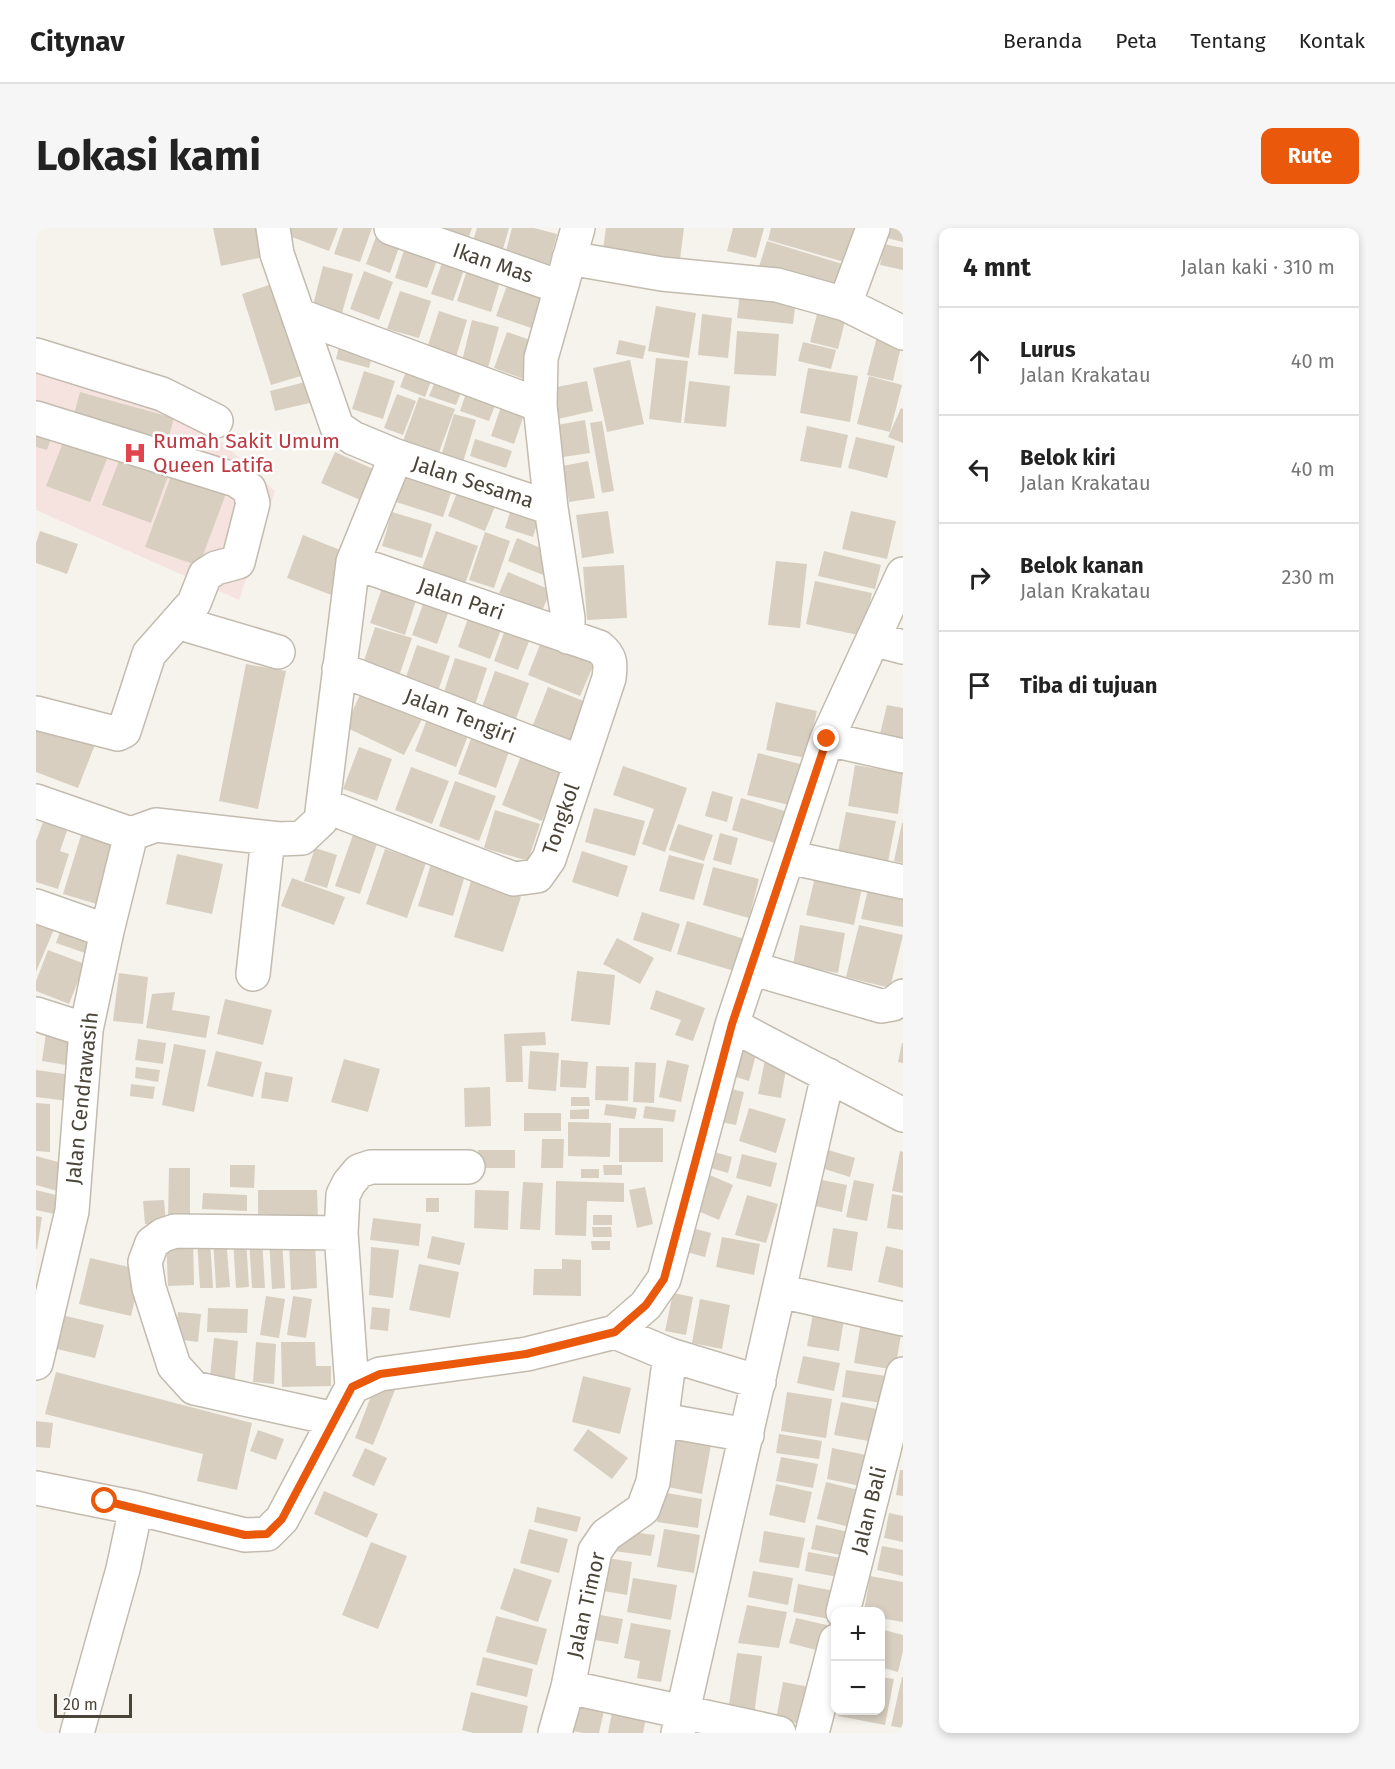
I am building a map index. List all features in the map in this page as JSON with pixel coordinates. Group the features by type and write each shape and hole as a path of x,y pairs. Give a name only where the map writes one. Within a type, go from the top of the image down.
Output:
{"street":[{"name":"Jalan Sesama","path":"273,228 277,255 337,427 353,438 396,456 551,508"},
{"name":"Ikan Mas","path":"392,228 662,274 777,285 845,304 903,333"},
{"path":"845,304 873,228"},
{"path":"568,637 568,618 551,508 540,405 541,358 569,257"},
{"path":"298,315 540,405"},
{"path":"36,355 162,394 216,421"},
{"path":"36,418 236,480 249,489 253,503 238,562 216,568 205,574 194,603 149,654 124,732 118,734 36,713"},
{"path":"36,801 131,834 156,825 268,838 302,838 321,820 353,562 396,456"},
{"name":"Jalan Pari","path":"353,562 568,637"},
{"path":"352,1387 380,1374 526,1354 615,1332 646,1305 664,1279 732,1024 827,739 888,643 903,574"},
{"path":"177,622 278,652"},
{"name":"Tongkol","path":"323,805 514,879 537,876 549,859 609,678 611,662 607,654 599,647 568,637"},
{"name":"Jalan Tengiri","path":"339,669 580,762"},
{"path":"827,739 903,756"},
{"name":"Jalan Cendrawasih","path":"36,1363 45,1281 72,1211 86,1030 131,834"},
{"path":"253,974 268,838"},
{"path":"788,857 903,882"},
{"path":"36,906 107,931"},
{"path":"751,968 881,1006 893,1004 903,996"},
{"path":"36,1014 86,1030"},
{"path":"732,1024 903,1115"},
{"path":"681,1722 828,1076"},
{"path":"36,1488 136,1508 245,1535 267,1534 282,1519 352,1387 341,1233 343,1195 349,1183 359,1171 386,1166 468,1167"},
{"path":"335,1419 194,1388 174,1366 149,1288 145,1262 152,1243 163,1234 175,1231 341,1233"},
{"path":"780,1291 903,1319"},
{"path":"615,1332 670,1355 759,1382"},
{"name":"Jalan Timor","path":"555,1733 568,1687 595,1551 606,1535 643,1509 653,1482 670,1355"},
{"name":"Jalan Bali","path":"844,1607 903,1374"},
{"path":"662,1420 747,1436"},
{"path":"77,1733 123,1569 136,1508"},
{"path":"812,1733 831,1660"},
{"path":"568,1687 681,1722 779,1733"}],"shaded area":[{"name":"Rumah Sakit Umum Queen Latifa","path":"36,367 193,415 275,491 239,600 36,510"}],"building":[{"path":"213,228 261,228 268,256 221,266"},
{"path":"287,228 338,228 329,251 284,234"},
{"path":"343,228 372,228 360,262 334,254"},
{"path":"441,228 472,228 467,242 439,234"},
{"path":"477,228 509,228 501,256 471,247"},
{"path":"512,228 534,228 557,234 549,264 506,251"},
{"path":"606,228 684,228 680,259 603,249"},
{"path":"733,228 764,228 756,258 727,251"},
{"path":"771,228 861,228 851,264 768,240"},
{"path":"890,228 903,228 903,242 887,238"},
{"path":"378,231 402,239 390,273 366,264"},
{"path":"767,241 849,266 841,291 759,267"},
{"path":"406,244 439,255 427,288 395,278"},
{"path":"884,244 903,248 903,270 880,265"},
{"path":"443,260 465,267 453,301 431,294"},
{"path":"470,261 503,272 491,312 457,301"},
{"path":"323,266 353,274 342,313 313,305"},
{"path":"364,271 393,282 379,320 350,309"},
{"path":"510,277 556,293 543,332 496,316"},
{"path":"272,284 301,376 271,385 242,294"},
{"path":"400,291 431,301 419,338 387,329"},
{"path":"740,293 796,300 793,324 737,318"},
{"path":"656,306 696,313 689,358 648,351"},
{"path":"818,310 846,317 838,349 810,342"},
{"path":"439,311 467,320 456,357 427,348"},
{"path":"702,314 732,318 728,358 698,355"},
{"path":"472,320 499,327 488,368 462,361"},
{"path":"879,329 903,338 893,381 867,375"},
{"path":"737,331 779,334 776,376 734,374"},
{"path":"507,332 542,344 529,381 494,368"},
{"path":"341,338 374,347 369,368 336,359"},
{"path":"619,340 646,346 643,359 616,354"},
{"path":"803,342 836,350 831,369 798,361"},
{"path":"656,358 688,361 681,423 649,419"},
{"path":"630,360 644,424 607,432 593,368"},
{"path":"409,364 434,373 425,397 400,387"},
{"path":"808,368 858,376 850,422 800,413"},
{"path":"364,371 395,381 383,419 352,409"},
{"path":"439,372 465,382 456,405 429,396"},
{"path":"869,376 902,385 890,432 857,424"},
{"path":"313,380 318,401 275,411 270,391"},
{"path":"587,381 593,411 558,419 552,388"},
{"path":"689,381 730,386 726,427 684,423"},
{"path":"469,384 499,395 489,421 460,411"},
{"path":"80,392 174,418 165,450 71,425"},
{"path":"397,394 416,401 403,435 384,428"},
{"path":"419,397 455,409 438,455 403,441"},
{"path":"504,398 527,406 514,444 491,436"},
{"path":"901,408 903,409 903,443 888,437"},
{"path":"454,414 476,420 463,462 441,456"},
{"path":"585,420 590,453 563,457 557,425"},
{"path":"602,421 614,491 602,493 590,423"},
{"path":"36,425 54,430 47,450 36,447"},
{"path":"807,426 848,435 841,468 800,461"},
{"path":"856,437 895,446 887,478 848,468"},
{"path":"475,439 512,451 506,468 470,456"},
{"path":"64,440 108,456 90,502 46,486"},
{"path":"124,448 172,465 151,523 102,505"},
{"path":"335,452 380,472 367,503 321,483"},
{"path":"588,461 595,498 569,502 563,466"},
{"path":"405,465 455,481 443,517 393,501"},
{"path":"174,468 228,488 199,566 145,547"},
{"path":"460,485 498,499 485,531 448,516"},
{"path":"514,500 542,508 533,537 505,528"},
{"path":"608,511 614,553 582,558 576,515"},
{"path":"851,511 896,521 887,559 842,549"},
{"path":"392,512 432,524 422,558 382,546"},
{"path":"40,531 78,544 67,574 36,563 36,543"},
{"path":"436,531 478,546 465,584 422,568"},
{"path":"485,532 510,541 494,588 469,580"},
{"path":"303,535 350,554 334,596 287,578"},
{"path":"517,538 552,553 543,575 508,561"},
{"path":"824,551 881,565 875,589 818,576"},
{"path":"776,561 807,564 800,628 768,625"},
{"path":"624,565 627,618 587,620 583,567"},
{"path":"508,572 551,590 542,611 499,593"},
{"path":"385,579 419,591 405,635 370,623"},
{"path":"815,581 872,593 863,636 806,624"},
{"path":"426,596 451,605 437,644 412,635"},
{"path":"471,610 504,622 490,659 458,647"},
{"path":"375,627 412,638 397,682 361,670"},
{"path":"506,627 531,636 518,670 494,661"},
{"path":"541,642 594,664 580,696 528,675"},
{"path":"417,645 450,656 436,697 403,686"},
{"path":"455,658 487,668 474,708 442,698"},
{"path":"246,664 286,671 258,809 219,801"},
{"path":"495,671 529,683 513,727 479,715"},
{"path":"366,682 426,711 404,755 345,727"},
{"path":"548,687 586,702 567,750 529,735"},
{"path":"776,702 817,711 806,758 766,750"},
{"path":"887,705 903,708 903,748 878,742"},
{"path":"431,709 472,725 456,767 415,751"},
{"path":"36,719 96,742 78,788 36,772"},
{"path":"476,725 514,738 496,788 458,774"},
{"path":"359,747 392,759 377,801 343,789"},
{"path":"524,748 564,764 542,821 502,805"},
{"path":"758,753 804,765 793,806 747,795"},
{"path":"855,765 903,773 898,814 848,806"},
{"path":"623,766 687,788 665,852 642,844 654,809 613,795"},
{"path":"411,767 449,781 432,824 395,810"},
{"path":"455,781 496,796 479,841 439,826"},
{"path":"712,791 733,797 727,822 705,816"},
{"path":"741,798 795,814 785,846 732,830"},
{"path":"594,808 645,821 635,856 585,842"},
{"path":"495,810 540,824 528,861 484,848"},
{"path":"47,811 71,819 60,851 69,854 58,889 36,882 36,841"},
{"path":"846,812 896,821 887,867 837,857"},
{"path":"903,823 903,863 894,861"},
{"path":"678,824 713,835 704,861 669,850"},
{"path":"82,832 118,843 100,905 63,894"},
{"path":"354,832 378,841 360,894 335,886"},
{"path":"720,833 738,838 731,865 713,860"},
{"path":"315,848 337,855 327,888 304,881"},
{"path":"385,849 426,863 407,918 366,904"},
{"path":"582,851 628,866 618,897 572,882"},
{"path":"177,854 223,864 212,914 166,904"},
{"path":"669,855 704,864 694,900 659,891"},
{"path":"431,864 465,875 453,916 418,906"},
{"path":"713,867 759,879 749,918 703,905"},
{"path":"815,877 862,888 854,925 806,915"},
{"path":"292,878 345,897 334,925 281,906"},
{"path":"471,881 521,897 503,952 454,937"},
{"path":"869,885 903,892 903,927 861,919"},
{"path":"642,912 680,924 671,952 633,940"},
{"path":"36,915 57,922 36,972"},
{"path":"687,921 751,941 741,973 677,954"},
{"path":"800,925 845,933 838,973 793,965"},
{"path":"859,925 903,935 890,988 846,977"},
{"path":"62,926 100,939 94,956 56,943"},
{"path":"617,938 654,958 640,984 603,964"},
{"path":"48,950 85,964 69,1004 36,991 36,981"},
{"path":"577,971 615,975 610,1025 571,1021"},
{"path":"119,973 148,977 143,1024 113,1021"},
{"path":"656,990 705,1008 693,1041 675,1035 681,1020 650,1009"},
{"path":"175,992 172,1010 210,1016 206,1038 146,1028 152,994"},
{"path":"225,999 272,1010 263,1045 217,1034"},
{"path":"47,1026 84,1033 78,1067 42,1061"},
{"path":"545,1032 546,1045 522,1046 523,1082 506,1082 504,1034"},
{"path":"733,1036 759,1043 749,1081 723,1073"},
{"path":"138,1039 166,1043 163,1064 135,1060"},
{"path":"903,1043 903,1063 898,1062"},
{"path":"174,1044 206,1050 194,1112 162,1105"},
{"path":"216,1051 262,1062 253,1097 207,1086"},
{"path":"530,1051 559,1053 556,1091 528,1089"},
{"path":"344,1059 380,1069 368,1112 331,1102"},
{"path":"561,1060 588,1062 586,1088 560,1087"},
{"path":"667,1060 689,1065 681,1102 659,1097"},
{"path":"765,1060 787,1064 781,1098 758,1094"},
{"path":"635,1062 656,1063 654,1103 633,1102"},
{"path":"596,1066 629,1067 628,1101 595,1100"},
{"path":"136,1067 160,1070 158,1082 135,1078"},
{"path":"36,1070 79,1076 76,1102 36,1097"},
{"path":"265,1072 293,1077 288,1102 261,1098"},
{"path":"131,1084 155,1087 153,1099 130,1096"},
{"path":"720,1086 744,1092 736,1125 711,1120"},
{"path":"490,1087 491,1126 465,1127 464,1088"},
{"path":"571,1097 589,1097 590,1106 571,1106"},
{"path":"36,1103 50,1104 50,1152 36,1151"},
{"path":"606,1104 637,1108 635,1119 604,1115"},
{"path":"645,1106 676,1110 674,1122 643,1118"},
{"path":"749,1108 786,1119 776,1153 739,1141"},
{"path":"589,1109 589,1119 570,1119 570,1110"},
{"path":"524,1113 561,1113 561,1131 524,1131"},
{"path":"568,1122 611,1123 610,1157 568,1156"},
{"path":"619,1128 663,1128 663,1162 619,1162"},
{"path":"542,1139 564,1139 563,1168 541,1168"},
{"path":"818,1147 855,1158 850,1177 812,1165"},
{"path":"704,1149 732,1157 728,1173 700,1165"},
{"path":"478,1150 515,1150 515,1168 478,1168"},
{"path":"900,1151 903,1152 903,1193 892,1191"},
{"path":"742,1154 777,1163 771,1187 736,1178"},
{"path":"36,1156 69,1165 61,1192 36,1185"},
{"path":"230,1165 255,1165 254,1188 230,1187"},
{"path":"603,1165 622,1165 622,1175 604,1175"},
{"path":"169,1168 190,1168 190,1221 168,1220"},
{"path":"581,1169 599,1169 599,1178 581,1178"},
{"path":"705,1173 733,1185 719,1220 691,1208"},
{"path":"807,1177 847,1185 842,1212 802,1203"},
{"path":"854,1180 874,1184 867,1221 846,1217"},
{"path":"556,1181 624,1183 624,1202 587,1201 586,1236 555,1235"},
{"path":"523,1182 543,1183 540,1230 520,1229"},
{"path":"645,1187 653,1224 637,1228 629,1190"},
{"path":"36,1190 68,1198 63,1216 36,1210"},
{"path":"258,1190 317,1190 318,1220 258,1221"},
{"path":"475,1190 509,1191 508,1230 474,1228"},
{"path":"203,1193 247,1195 247,1211 202,1209"},
{"path":"892,1194 903,1196 903,1230 887,1228"},
{"path":"747,1195 778,1204 766,1243 735,1235"},
{"path":"426,1198 439,1198 439,1212 426,1212"},
{"path":"164,1200 166,1223 145,1224 143,1201"},
{"path":"593,1215 612,1215 612,1225 593,1225"},
{"path":"36,1216 42,1217 37,1249 36,1249"},
{"path":"373,1218 421,1224 419,1246 370,1240"},
{"path":"681,1225 711,1233 705,1257 675,1249"},
{"path":"592,1227 611,1227 612,1237 593,1237"},
{"path":"833,1228 858,1232 852,1271 827,1267"},
{"path":"432,1236 465,1243 460,1265 427,1258"},
{"path":"193,1237 194,1285 168,1286 166,1238"},
{"path":"722,1237 760,1244 754,1275 716,1267"},
{"path":"226,1238 230,1287 216,1288 213,1239"},
{"path":"210,1239 213,1288 200,1288 197,1240"},
{"path":"246,1239 249,1287 236,1288 233,1240"},
{"path":"262,1239 265,1288 252,1288 249,1240"},
{"path":"269,1240 282,1240 285,1288 272,1289"},
{"path":"315,1241 317,1288 291,1290 289,1242"},
{"path":"591,1241 610,1241 610,1250 592,1250"},
{"path":"886,1246 903,1250 903,1288 878,1282"},
{"path":"371,1247 399,1250 393,1298 369,1295"},
{"path":"90,1258 142,1270 131,1316 79,1304"},
{"path":"562,1259 581,1260 581,1296 533,1295 534,1269 562,1269"},
{"path":"419,1264 459,1272 450,1318 409,1310"},
{"path":"673,1293 693,1297 686,1335 665,1331"},
{"path":"266,1296 285,1299 279,1338 260,1335"},
{"path":"293,1296 312,1299 306,1338 287,1335"},
{"path":"700,1299 730,1305 722,1349 692,1343"},
{"path":"372,1307 390,1309 388,1331 370,1329"},
{"path":"208,1308 248,1309 247,1333 207,1332"},
{"path":"814,1308 845,1312 839,1351 807,1346"},
{"path":"49,1312 104,1325 95,1358 40,1345"},
{"path":"178,1312 201,1314 198,1342 175,1339"},
{"path":"861,1322 902,1329 895,1370 854,1363"},
{"path":"214,1338 238,1341 234,1388 209,1386"},
{"path":"256,1342 276,1344 274,1384 253,1382"},
{"path":"281,1342 315,1342 316,1366 331,1366 331,1386 282,1387"},
{"path":"803,1356 840,1363 834,1391 797,1383"},
{"path":"846,1370 886,1376 882,1403 842,1397"},
{"path":"56,1372 252,1423 237,1490 197,1481 203,1454 45,1414"},
{"path":"583,1376 631,1388 620,1434 572,1422"},
{"path":"378,1378 397,1385 373,1445 355,1438"},
{"path":"787,1392 832,1399 826,1438 781,1431"},
{"path":"841,1402 887,1411 880,1443 834,1435"},
{"path":"36,1421 53,1423 50,1448 36,1447"},
{"path":"588,1429 628,1458 612,1479 573,1450"},
{"path":"258,1430 284,1439 276,1460 250,1451"},
{"path":"779,1434 822,1441 819,1459 776,1453"},
{"path":"671,1438 711,1445 702,1494 663,1486"},
{"path":"365,1448 387,1458 374,1486 352,1476"},
{"path":"832,1448 871,1456 865,1487 827,1479"},
{"path":"781,1457 818,1464 813,1488 776,1481"},
{"path":"900,1470 903,1470 903,1496 896,1495"},
{"path":"826,1482 863,1491 854,1528 817,1519"},
{"path":"776,1484 812,1492 805,1523 769,1515"},
{"path":"324,1491 378,1514 367,1538 314,1514"},
{"path":"661,1492 702,1499 698,1528 657,1522"},
{"path":"537,1507 581,1517 577,1532 534,1522"},
{"path":"889,1513 903,1516 903,1542 884,1538"},
{"path":"816,1525 854,1533 850,1557 811,1549"},
{"path":"529,1529 568,1539 559,1573 520,1563"},
{"path":"664,1529 700,1535 694,1573 657,1567"},
{"path":"617,1530 655,1535 651,1556 614,1551"},
{"path":"764,1531 805,1538 799,1568 759,1562"},
{"path":"371,1542 407,1556 378,1629 342,1615"},
{"path":"882,1546 903,1550 903,1576 877,1570"},
{"path":"808,1552 852,1560 849,1579 805,1571"},
{"path":"596,1556 632,1562 627,1595 591,1589"},
{"path":"514,1568 552,1580 538,1622 500,1609"},
{"path":"753,1571 793,1578 788,1605 748,1597"},
{"path":"870,1576 903,1582 903,1622 885,1619 885,1607 865,1607"},
{"path":"633,1578 677,1585 671,1620 627,1612"},
{"path":"798,1584 840,1592 837,1607 831,1607 831,1619 793,1612"},
{"path":"747,1605 787,1612 779,1648 738,1643"},
{"path":"589,1613 623,1619 618,1644 584,1638"},
{"path":"496,1616 547,1629 537,1665 486,1652"},
{"path":"796,1618 831,1626 824,1652 789,1643"},
{"path":"631,1623 671,1630 661,1682 637,1678 640,1661 624,1658"},
{"path":"885,1630 903,1635 903,1651 898,1672 885,1668"},
{"path":"737,1653 762,1656 754,1715 728,1711"},
{"path":"483,1657 533,1669 527,1697 476,1685"},
{"path":"903,1677 903,1728 891,1726"},
{"path":"885,1678 894,1679 885,1725 838,1716 885,1715"},
{"path":"783,1682 815,1688 808,1725 776,1719"},
{"path":"471,1692 528,1706 522,1733 473,1733 462,1730"},
{"path":"575,1695 606,1702 599,1733 568,1730"},
{"path":"614,1702 648,1708 643,1733 608,1733"}],"place":[{"name":"Rumah Sakit Umum Queen Latifa","path":"135,453"}],"route":[{"path":"105,1501 245,1535 267,1534 282,1519 352,1387 380,1374 526,1354 594,1335 615,1332 646,1305 664,1279 732,1024 827,739"}]}
